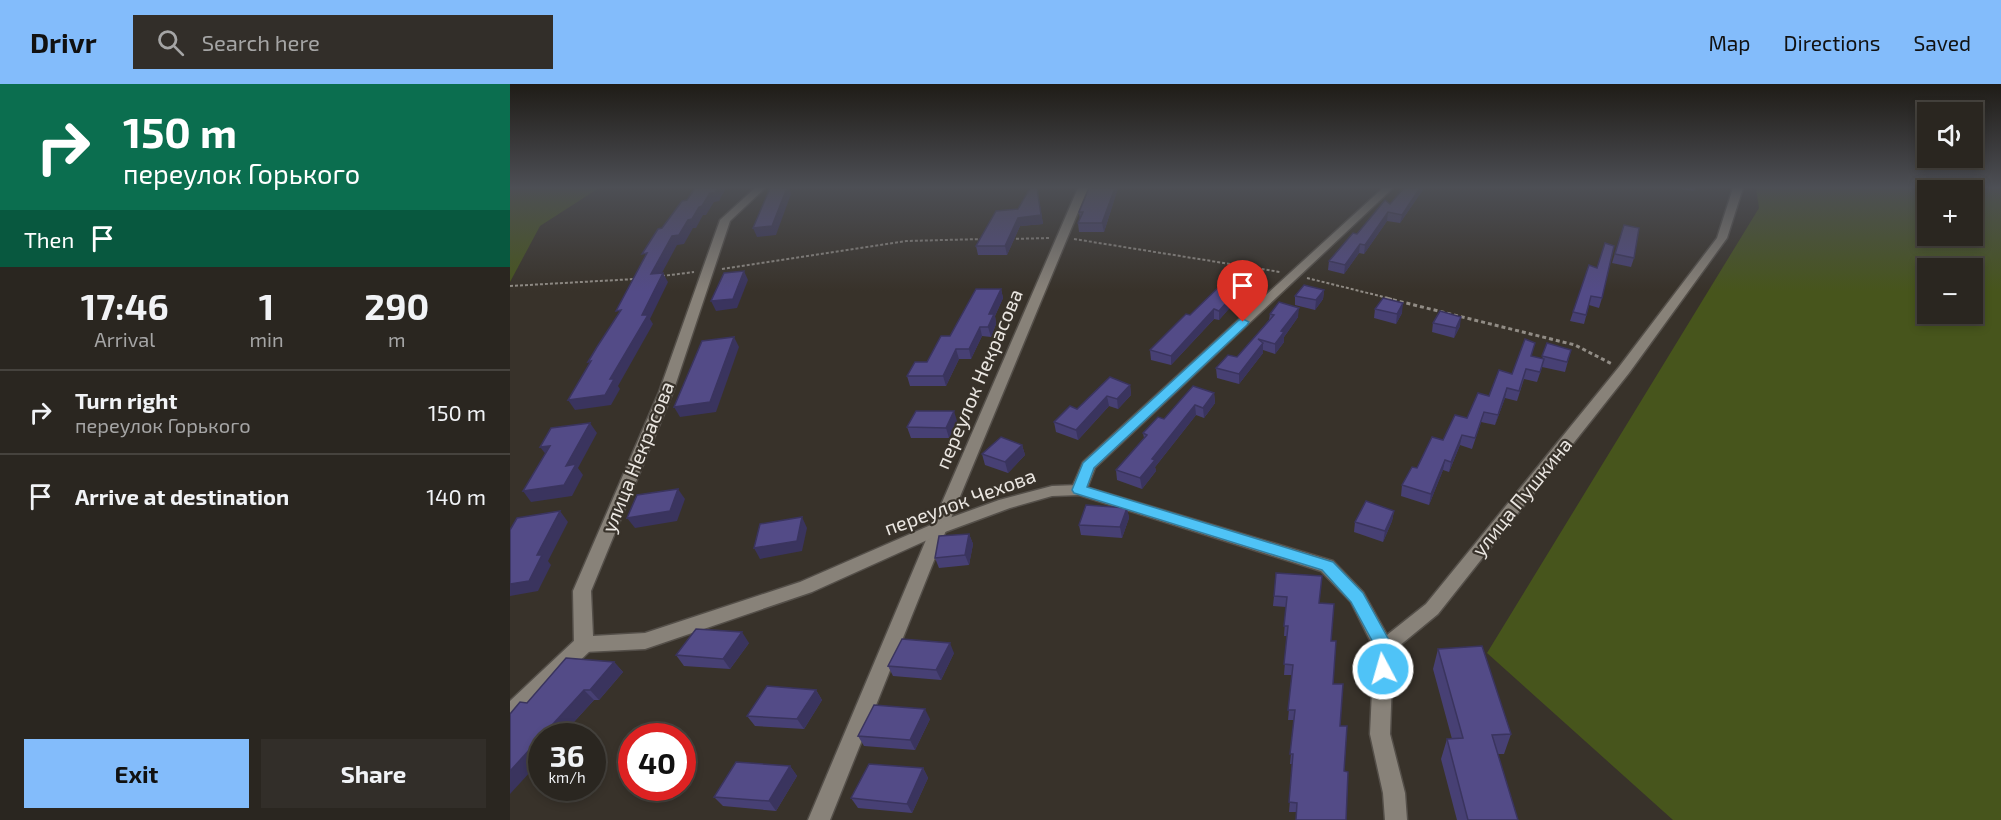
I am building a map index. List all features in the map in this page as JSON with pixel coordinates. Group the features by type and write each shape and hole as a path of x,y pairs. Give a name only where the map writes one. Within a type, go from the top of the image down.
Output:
{"street":[{"name":"улица Некрасова","path":"584,644 582,591 666,392 724,222"},
{"name":"переулок Некрасова","path":"819,820 1068,222"},
{"path":"1079,490 1088,466 1295,275 1348,222"},
{"name":"улица Пушкина","path":"1384,648 1432,609 1624,370 1722,238 1727,222"},
{"name":"переулок Чехова","path":"584,644 645,641 806,587 939,528 1005,504 1052,491 1079,490 1327,566 1357,597 1384,648"},
{"path":"510,714 584,644"},
{"path":"1384,648 1380,734 1394,793 1405,820"},
{"path":"1394,793 1396,820"}],"path":[{"path":"1006,239 1062,237 1295,275 1575,345 1624,370"},
{"path":"652,277 708,271 906,241 983,239"},
{"path":"510,286 641,278"}],"green space":[{"path":"510,222 546,222 540,226 510,282"},
{"path":"1750,222 1917,222 1917,246 1983,246 1983,222 2001,222 2001,820 1673,820 1487,653"}],"building":[{"path":"666,222 687,222 679,235 672,236 651,274 663,273 642,315 648,315 610,379 614,379 605,395 568,400 591,361 588,362 621,310 616,311 647,253 642,254 658,229"},
{"path":"755,222 773,222 772,226 753,228"},
{"path":"990,222 1016,222 1005,246 976,246"},
{"path":"1367,222 1381,222 1365,245 1360,244 1345,265 1329,261 1353,233 1357,234"},
{"path":"1624,225 1639,228 1634,258 1615,254"},
{"path":"1605,243 1614,246 1602,298 1591,296 1586,315 1573,312 1589,265 1597,268"},
{"path":"744,271 733,299 711,301 724,273"},
{"path":"1226,280 1245,285 1219,311 1214,309 1171,356 1150,350 1186,314 1190,315"},
{"path":"1304,285 1324,290 1316,300 1295,296"},
{"path":"976,289 1001,289 989,314 994,314 988,327 980,327 969,349 956,349 943,376 907,376 915,362 927,362 941,336 950,336"},
{"path":"1383,298 1403,303 1397,314 1375,309"},
{"path":"1279,302 1299,308 1281,331 1284,332 1275,344 1258,339 1263,343 1239,374 1216,368 1228,355 1237,357 1274,315 1270,314"},
{"path":"1440,311 1461,317 1456,328 1433,323"},
{"path":"734,337 710,402 674,407 702,341"},
{"path":"1525,339 1535,343 1531,356 1544,359 1540,372 1526,369 1519,391 1507,388 1498,415 1484,412 1475,438 1462,435 1451,462 1445,460 1431,494 1402,485 1412,467 1417,468 1432,437 1443,440 1455,415 1467,418 1478,393 1489,396 1499,370 1512,374"},
{"path":"1547,343 1571,350 1567,362 1542,356"},
{"path":"1110,377 1130,385 1117,399 1107,396 1076,430 1054,422 1070,406 1077,409"},
{"path":"1193,386 1214,393 1203,408 1195,405 1152,459 1155,460 1140,478 1116,470 1147,435 1143,433 1158,417 1164,419"},
{"path":"916,411 954,411 946,428 907,427"},
{"path":"590,423 566,466 576,464 564,485 523,491 550,446 540,447 551,428"},
{"path":"1001,437 1022,445 1005,462 982,454"},
{"path":"678,489 670,511 627,518 637,495"},
{"path":"1366,501 1394,511 1385,531 1355,522"},
{"path":"1086,505 1127,508 1120,527 1079,525"},
{"path":"560,511 537,555 542,555 529,581 510,584 510,530 517,518"},
{"path":"802,517 797,541 754,548 760,524"},
{"path":"969,534 965,555 935,558 939,536"},
{"path":"1276,573 1322,576 1319,603 1334,604 1331,641 1336,641 1333,684 1343,684 1340,726 1347,726 1344,771 1348,772 1346,820 1296,820 1297,803 1289,802 1293,754 1290,754 1295,710 1288,710 1293,665 1284,664 1288,626 1284,626 1287,597 1274,596"},
{"path":"696,629 742,632 723,659 676,655"},
{"path":"902,639 950,643 936,670 888,666"},
{"path":"1482,646 1511,734 1492,735 1518,820 1468,820 1447,739 1463,738 1438,649"},
{"path":"566,658 614,662 590,690 584,690 554,723 528,723 528,751 510,771 510,714 520,702 527,703"},
{"path":"767,686 816,690 797,719 747,716"},
{"path":"874,705 925,709 910,740 858,736"},
{"path":"736,762 790,766 769,801 714,797"},
{"path":"869,764 923,768 907,804 851,798"}],"route":[{"path":"1243,322 1088,466 1079,490 1327,566 1357,597 1384,648 1383,669"}]}
